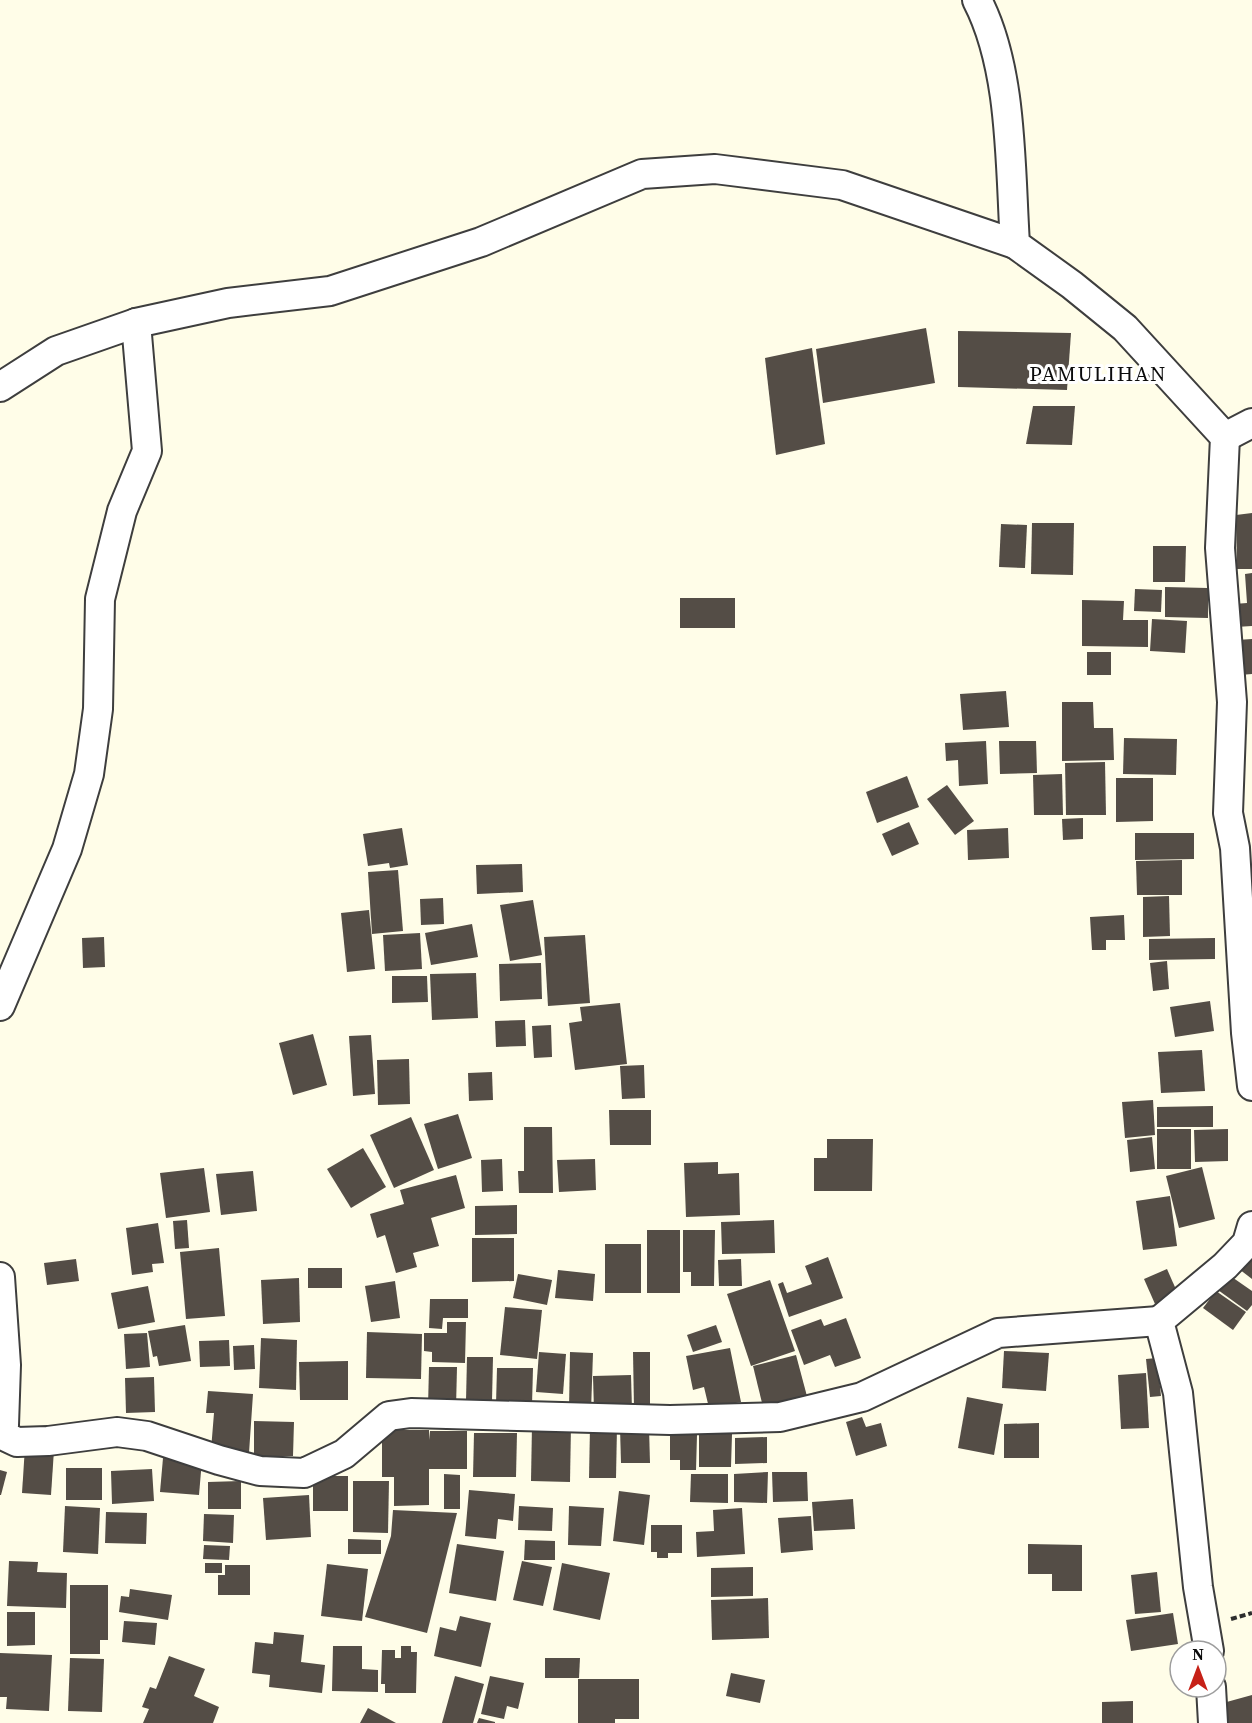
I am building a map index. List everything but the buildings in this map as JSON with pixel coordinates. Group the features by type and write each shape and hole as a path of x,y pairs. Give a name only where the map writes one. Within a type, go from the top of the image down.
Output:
{"street":[{"path":"977,0 985,17 1001,70 1009,138 1015,244"},
{"path":"0,387 56,351 136,323 228,303 330,291 481,242 642,174 715,169 842,185 1015,244 1072,285 1125,328 1226,437 1220,548 1240,811 1235,848 1246,1033 1252,1086"},
{"path":"0,1006 67,849 89,774 98,709 100,599 122,511 147,451 136,323"},
{"path":"1226,437 1252,423"},
{"path":"0,1277 6,1365 4,1425 0,1434 17,1442 48,1441 117,1432 147,1436 260,1471 304,1473 344,1454 389,1416 411,1413 670,1420 780,1417 862,1398 998,1333 1159,1321 1225,1266 1247,1243 1252,1226"},
{"path":"1159,1321 1178,1393 1198,1587 1207,1639"},
{"path":"1212,1699 1213,1723"}],"district":[{"name":"PAMULIHAN","path":"1098,374"}]}
